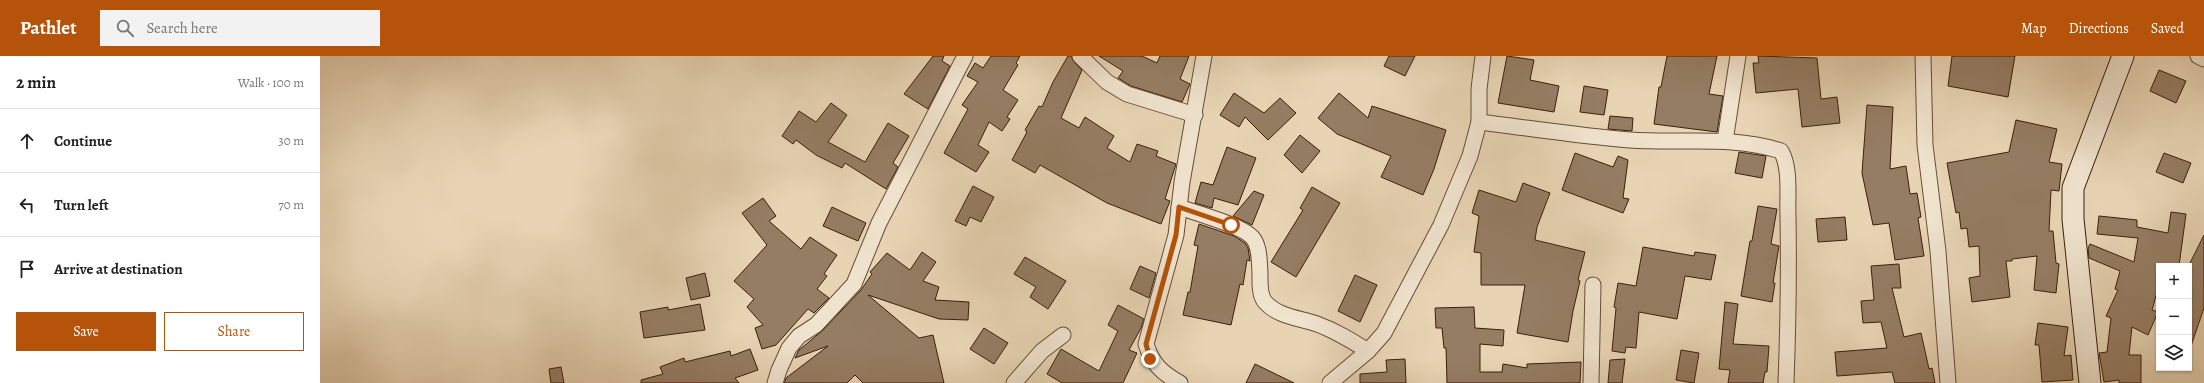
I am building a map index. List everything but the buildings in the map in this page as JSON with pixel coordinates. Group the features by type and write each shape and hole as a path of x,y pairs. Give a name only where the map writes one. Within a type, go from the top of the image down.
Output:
{"street":[{"path":"775,383 789,348 799,336 816,325 854,284 879,223 965,56"},
{"path":"1080,56 1107,82 1127,94 1195,116"},
{"path":"1180,383 1163,373 1150,359 1146,344 1174,242 1204,56"},
{"path":"1330,383 1368,351 1384,333 1441,225 1470,156 1478,122 1479,89 1483,56"},
{"path":"1725,141 1738,56"},
{"path":"1923,56 1926,145 1938,251 1948,383"},
{"path":"2090,383 2072,212 2073,188 2123,56"},
{"path":"2198,56 2204,59"},
{"path":"1478,122 1631,140 1725,141 1764,145 1781,151 1786,158 1789,286 1786,383"},
{"path":"1179,207 1231,225 1252,237 1256,245 1259,258 1261,291 1265,301 1279,312 1299,320 1316,324 1348,338 1368,351"},
{"path":"1592,383 1593,285"},
{"path":"1014,383 1042,351 1063,335"}],"route":[{"path":"1150,359 1146,344 1160,299 1176,235 1179,207 1231,225"}]}
